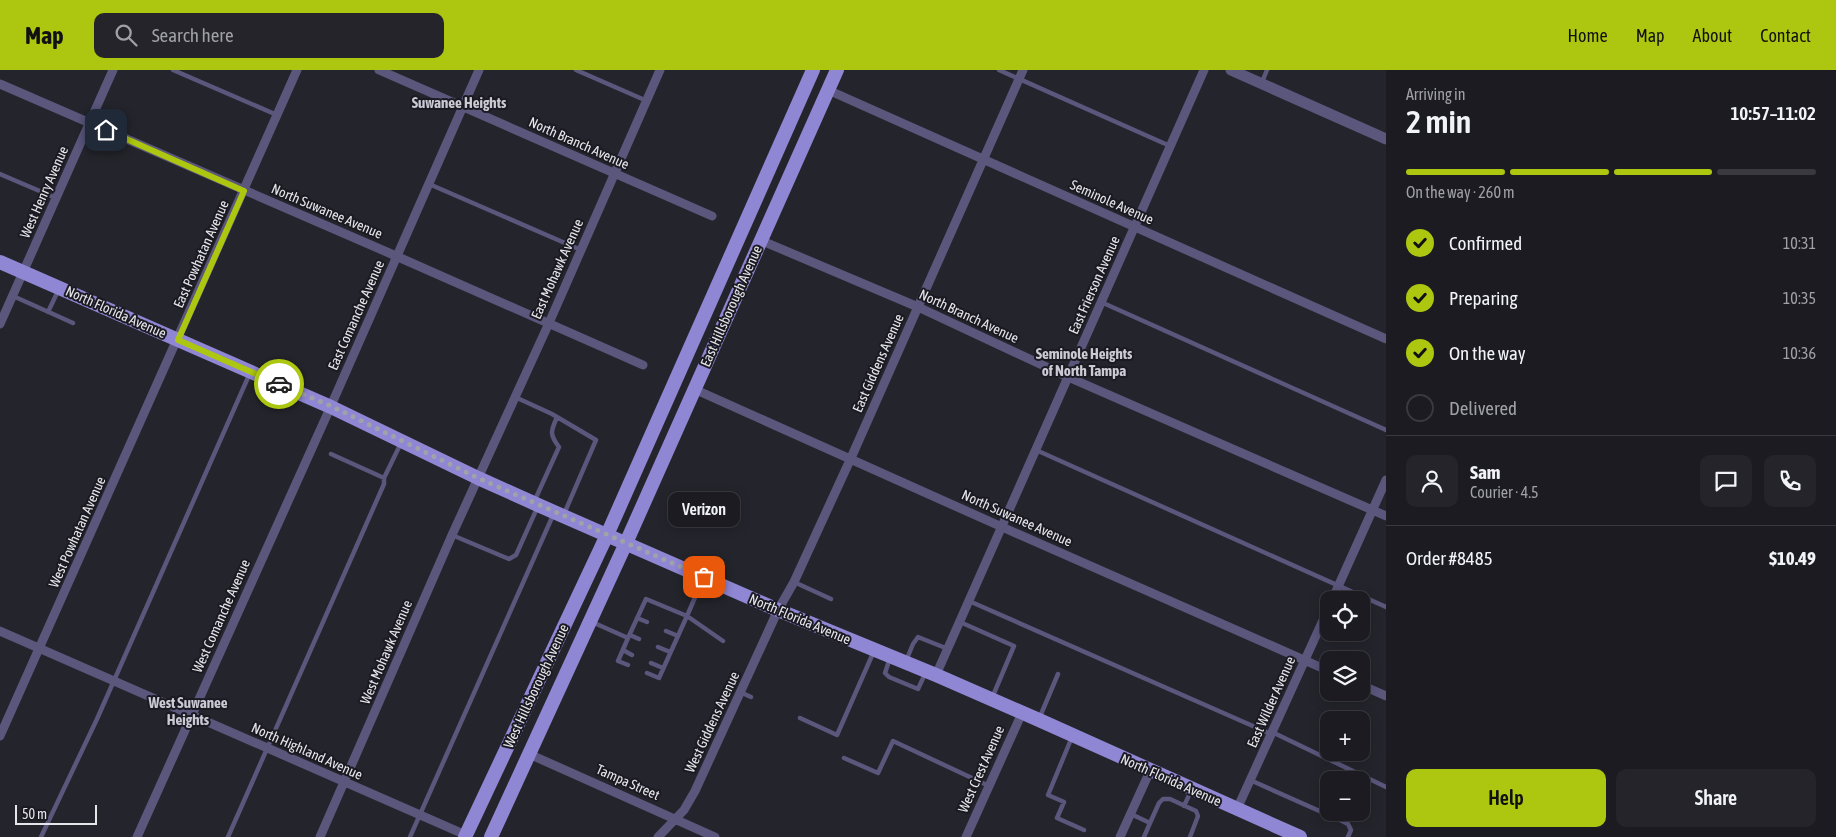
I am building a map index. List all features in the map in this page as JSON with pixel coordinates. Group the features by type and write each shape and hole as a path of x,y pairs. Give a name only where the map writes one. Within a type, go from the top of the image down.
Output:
{"main road":[{"name":"East Hillsborough Avenue","path":"607,534 814,70"},
{"name":"East Hillsborough Avenue","path":"626,543 837,70"},
{"name":"North Florida Avenue","path":"0,262 331,406 402,442 536,504 778,610 1039,720 1237,809 1279,833 1300,837"},
{"name":"West Hillsborough Avenue","path":"466,836 607,534"},
{"name":"West Hillsborough Avenue","path":"493,836 626,543"},
{"path":"480,806 484,826 493,836"}],"street":[{"name":"West Henry Avenue","path":"0,324 112,70"},
{"name":"East Powhatan Avenue","path":"178,340 297,70"},
{"name":"North Branch Avenue","path":"379,70 712,216"},
{"name":"East Comanche Avenue","path":"331,406 479,70"},
{"name":"East Mohawk Avenue","path":"478,478 660,70"},
{"name":"East Giddens Avenue","path":"778,610 794,582 851,458 1023,70"},
{"name":"East Frierson Avenue","path":"931,673 948,648 960,622 1204,70"},
{"path":"1231,70 1386,139"},
{"name":"North Suwanee Avenue","path":"0,84 643,365"},
{"name":"Seminole Avenue","path":"828,90 1386,339"},
{"name":"North Branch Avenue","path":"760,240 918,307 1068,377 1386,516"},
{"name":"West Powhatan Avenue","path":"0,736 178,340"},
{"name":"North Suwanee Avenue","path":"694,389 1320,667"},
{"name":"West Comanche Avenue","path":"137,837 331,406"},
{"name":"West Mohawk Avenue","path":"320,837 478,478"},
{"path":"1336,591 1386,480"},
{"name":"West Giddens Avenue","path":"658,837 689,803 778,610"},
{"name":"East Wilder Avenue","path":"1237,809 1320,627"},
{"name":"North Highland Avenue","path":"0,631 466,836"},
{"path":"1370,689 1386,696"},
{"name":"West Crest Avenue","path":"966,837 1022,713"},
{"name":"Tampa Street","path":"529,754 714,837"},
{"path":"1120,837 1150,771"}],"lane":[{"path":"173,70 277,115"},
{"path":"576,70 647,101"},
{"path":"998,70 1170,146"},
{"path":"1261,83 1267,70"},
{"path":"0,174 56,198"},
{"path":"429,184 581,250"},
{"path":"48,312 59,287"},
{"path":"12,296 73,323"},
{"path":"1101,302 1386,430"},
{"path":"41,837 114,681 251,372"},
{"path":"410,837 559,514 596,440 557,417 514,397"},
{"path":"452,535 508,559 516,555 558,447 551,436 551,430 557,417"},
{"path":"228,837 384,484 384,478 402,442"},
{"path":"1036,450 1386,607"},
{"path":"331,454 384,478"},
{"path":"647,673 659,678 704,577"},
{"path":"794,582 831,599"},
{"path":"628,665 618,660 646,599 687,616 723,641"},
{"path":"969,601 1272,733 1349,771"},
{"path":"637,618 646,622"},
{"path":"590,621 639,639"},
{"path":"960,622 1014,646 991,699"},
{"path":"666,631 678,636"},
{"path":"906,663 913,644 918,637 948,648"},
{"path":"658,647 670,652"},
{"path":"623,650 632,655"},
{"path":"800,718 837,735 875,650"},
{"path":"891,657 885,673 889,677 913,688 920,688 931,673"},
{"path":"652,663 664,668"},
{"path":"1039,720 1058,674"},
{"path":"740,692 751,697"},
{"path":"1073,736 1048,795 1064,802 1057,818 1084,830"},
{"path":"844,758 878,773 893,741 989,786"},
{"path":"1250,780 1320,811"},
{"path":"1370,781 1386,787"},
{"path":"1184,806 1192,789"},
{"path":"1144,837 1160,803 1163,799 1170,799 1196,811 1198,816 1190,837"},
{"path":"1131,814 1150,823"},
{"path":"1342,821 1348,824 1351,830 1348,837"}],"way so far":[{"path":"279,384 331,406 478,478 704,577"}],"place":[{"name":"Verizon","path":"704,577"}],"district":[{"name":"Suwanee Heights","path":"459,103"},
{"name":"Seminole Heights of North Tampa","path":"1084,362"},
{"name":"West Suwanee Heights","path":"188,712"}],"route":[{"path":"106,130 244,191 178,340 279,384"}]}
